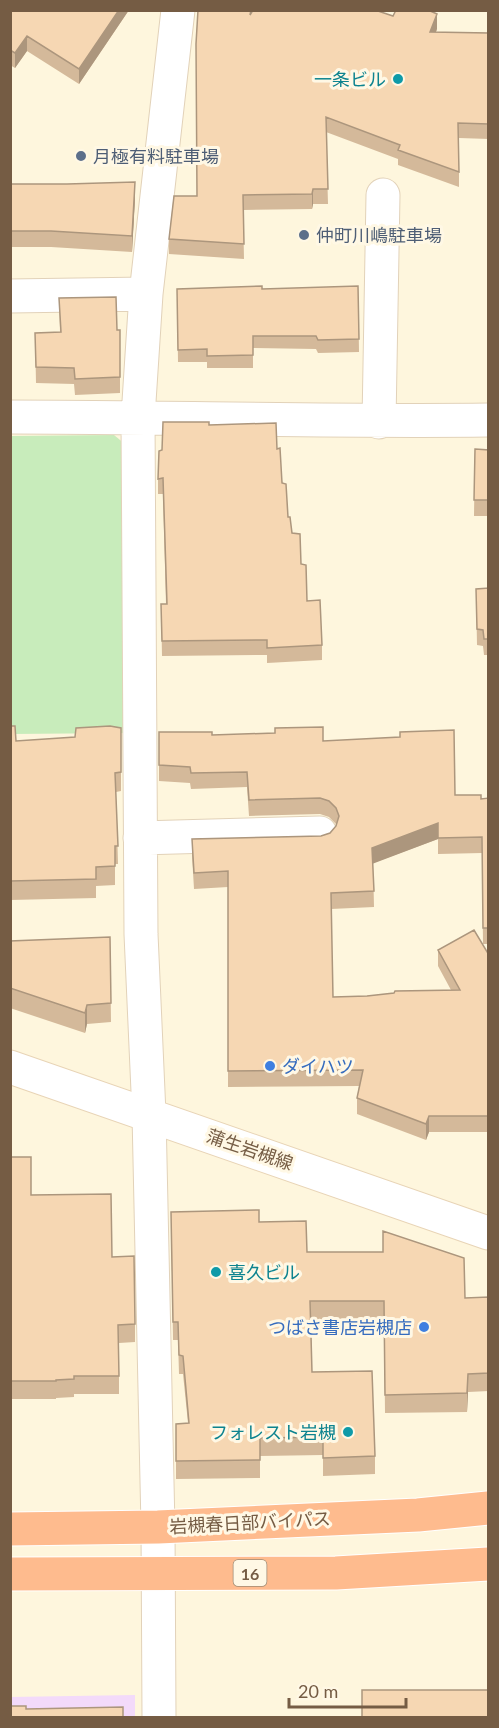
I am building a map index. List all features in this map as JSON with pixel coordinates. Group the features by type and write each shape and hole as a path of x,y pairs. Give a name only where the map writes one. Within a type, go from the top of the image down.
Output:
{"highway":[{"name":"岩槻春日部バイパス","path":"10,1529 158,1527 418,1515 489,1508"},
{"name":"16","path":"10,1574 336,1573 489,1564"}],"street":[{"path":"159,1718 159,1573 149,1114 141,934 138,417 146,294 178,10"},
{"path":"379,422 383,195"},
{"path":"10,296 146,294"},
{"path":"10,417 379,422 489,420"},
{"path":"140,838 320,833"},
{"name":"蒲生岩槻線","path":"10,1067 489,1233"}],"shaded area":[{"path":"135,1695 135,1717 11,1717 10,1697"}],"green space":[{"path":"114,435 126,445 130,733 11,734 10,436"}],"building":[{"path":"10,10 119,10 79,69 27,36 15,53 10,50"},
{"path":"198,10 251,10 250,15 253,10 375,10 393,16 396,10 428,10 437,14 430,32 489,33 489,124 458,123 459,172 398,150 400,145 326,117 328,189 313,189 312,194 243,195 244,244 169,239 174,196 197,196 196,44"},
{"path":"135,182 132,236 10,231 10,184"},
{"path":"262,286 262,289 358,286 359,339 318,340 316,336 253,336 253,355 207,356 207,349 178,350 177,289"},
{"path":"116,297 117,330 120,330 120,377 75,379 74,368 36,367 35,333 61,332 59,298"},
{"path":"163,422 209,422 209,425 276,423 277,449 280,448 282,483 286,484 288,517 290,517 292,533 300,534 301,564 306,565 307,601 320,600 322,645 267,648 267,640 162,641 161,604 167,604 163,478 158,479"},
{"path":"475,449 489,450 489,500 474,500"},
{"path":"489,588 489,639 484,639 483,630 477,629 476,589"},
{"path":"10,726 15,726 16,741 75,737 76,728 110,726 121,728 121,772 115,773 118,846 115,846 115,866 96,867 96,879 10,881"},
{"path":"323,727 323,741 400,737 400,732 454,730 455,795 481,795 481,799 489,798 489,928 483,928 482,837 438,838 438,823 372,848 374,891 331,893 333,997 367,996 395,991 460,990 438,950 474,930 489,955 489,1116 429,1116 426,1124 357,1098 363,1070 228,1071 228,871 194,873 192,839 321,836 330,833 336,826 339,816 336,808 329,801 320,798 249,800 247,772 191,773 190,767 159,765 159,732 212,732 212,735 275,733 275,728"},
{"path":"110,937 111,1003 87,1005 85,1013 10,988 10,941"},
{"path":"10,1157 31,1157 31,1195 111,1194 112,1257 134,1256 135,1324 118,1325 119,1376 74,1376 74,1379 56,1381 10,1381"},
{"path":"259,1210 259,1222 306,1221 307,1252 383,1252 383,1231 464,1258 465,1298 489,1297 489,1373 468,1374 467,1393 385,1395 384,1301 310,1301 312,1372 372,1371 375,1456 323,1458 323,1437 260,1438 260,1460 176,1461 176,1424 189,1423 183,1356 179,1355 178,1322 173,1322 171,1212"},
{"path":"362,1690 489,1690 489,1718 362,1718"},
{"path":"10,1706 26,1706 26,1709 123,1707 123,1718 10,1718"}],"place":[{"name":"一条ビル","path":"398,79"},
{"name":"月極有料駐車場","path":"81,156"},
{"name":"仲町川嶋駐車場","path":"304,235"},
{"name":"ダイハツ","path":"270,1066"},
{"name":"喜久ビル","path":"216,1272"},
{"name":"つばさ書店岩槻店","path":"424,1327"},
{"name":"フォレスト岩槻","path":"348,1432"}]}
